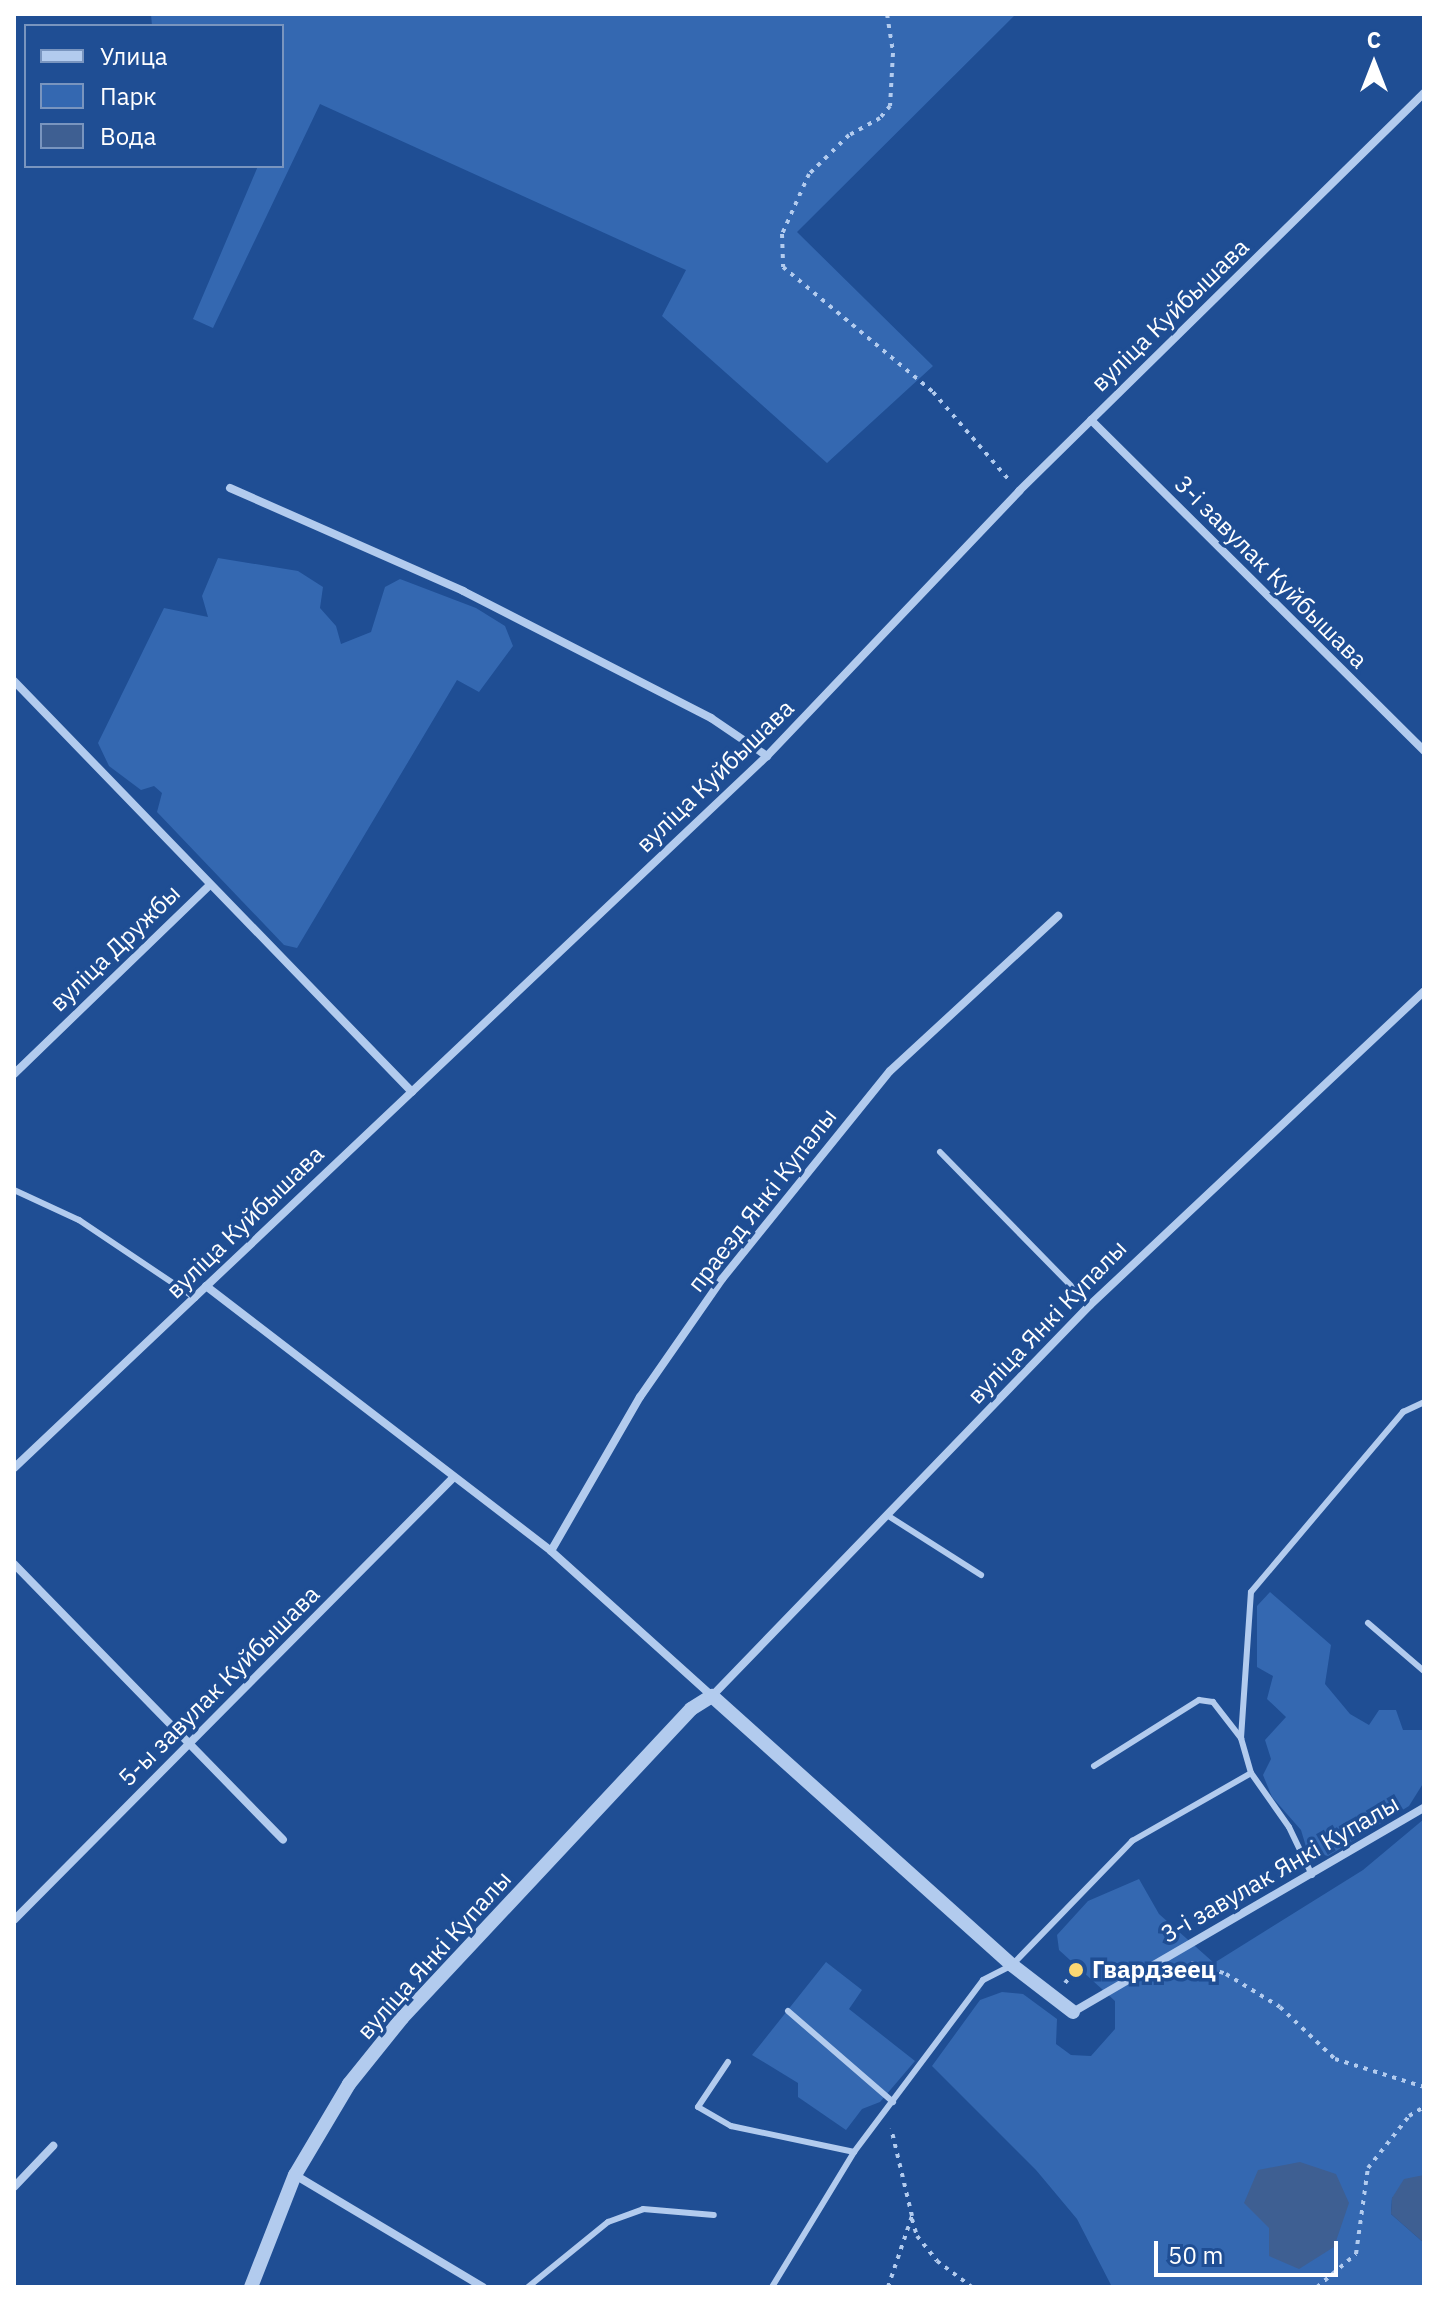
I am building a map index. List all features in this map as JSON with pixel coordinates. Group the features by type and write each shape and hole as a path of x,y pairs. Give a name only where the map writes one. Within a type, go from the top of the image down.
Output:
{"street":[{"name":"вуліца Куйбышава","path":"14,1468 767,756 1019,491 1424,93"},
{"name":"3-і завулак Куйбышава","path":"1091,420 1424,751"},
{"path":"230,488 463,591 711,718 767,756"},
{"path":"14,681 412,1092"},
{"name":"вуліца Дружбы","path":"14,1074 210,885"},
{"name":"праезд Янкі Купалы","path":"551,1551 640,1397 722,1279 890,1071 1058,916"},
{"name":"вуліца Янкі Купалы","path":"251,2287 295,2175 349,2084 402,2018 691,1709 712,1696 890,1517 1090,1305 1424,991"},
{"path":"206,1286 452,1479 551,1551 1012,1965 1073,2012"},
{"name":"5-ы завулак Куйбышава","path":"14,1920 452,1479"},
{"path":"14,1564 283,1840"},
{"name":"3-і завулак Янкі Купалы","path":"1073,2012 1424,1808"},
{"path":"14,2187 53,2146"},
{"path":"295,2175 483,2287"}],"lane":[{"path":"940,1152 1090,1305"},
{"path":"14,1190 79,1220 195,1298"},
{"path":"1312,1875 1289,1827 1251,1773 1241,1738 1251,1592 1403,1412 1424,1402"},
{"path":"890,1517 981,1575"},
{"path":"1368,1623 1424,1671"},
{"path":"1094,1766 1199,1700 1213,1702 1241,1738"},
{"path":"772,2287 854,2152 983,1980 1012,1965 1132,1841 1251,1773"},
{"path":"788,2011 893,2102"},
{"path":"728,2062 698,2107 731,2126 854,2152"},
{"path":"528,2287 620,2218 643,2209 714,2215"}],"path":[{"path":"887,14 893,53 890,106 880,118 849,135 809,174 782,234 783,267 933,392 1019,491"},
{"path":"1168,1956 1226,1974 1280,2007 1335,2059 1424,2087"},
{"path":"1317,2287 1356,2254 1368,2168 1409,2116 1424,2107"},
{"path":"888,2109 917,2236 937,2261 972,2287"},
{"path":"888,2287 912,2216"}],"green space":[{"path":"151,14 1016,14 797,232 933,366 827,463 662,316 686,270 320,104 213,328 193,319 257,168 284,168 284,24 152,24"},
{"path":"218,558 298,571 323,587 320,608 336,626 341,644 371,632 385,587 400,579 476,608 505,626 513,646 479,692 457,680 297,948 284,945 157,812 162,793 154,786 141,790 109,766 98,743 164,608 208,617 202,596"},
{"path":"1270,1592 1331,1645 1325,1684 1350,1714 1369,1725 1379,1710 1396,1710 1403,1730 1424,1730 1424,1782 1409,1806 1328,1856 1307,1850 1301,1830 1272,1797 1263,1775 1271,1759 1265,1740 1286,1717 1267,1699 1273,1676 1257,1667 1257,1606"},
{"path":"1424,1819 1424,2175 1392,2198 1391,2214 1424,2243 1424,2287 1111,2285 1077,2219 1036,2170 932,2066 980,2000 1002,1992 1023,1994 1057,2019 1056,2044 1071,2055 1091,2056 1115,2029 1115,2001 1059,1950 1057,1935 1088,1901 1139,1879 1159,1914 1214,1963 1363,1870"},
{"path":"826,1962 862,1990 849,2009 915,2061 880,2102 862,2109 846,2130 798,2097 798,2083 752,2055"}],"water":[{"path":"1300,2162 1336,2174 1349,2203 1334,2247 1299,2269 1269,2256 1269,2228 1244,2203 1258,2170"},
{"path":"1424,2175 1424,2243 1391,2214 1392,2198 1404,2179"}],"place":[{"name":"Гвардзеец","path":"1076,1970"}]}
